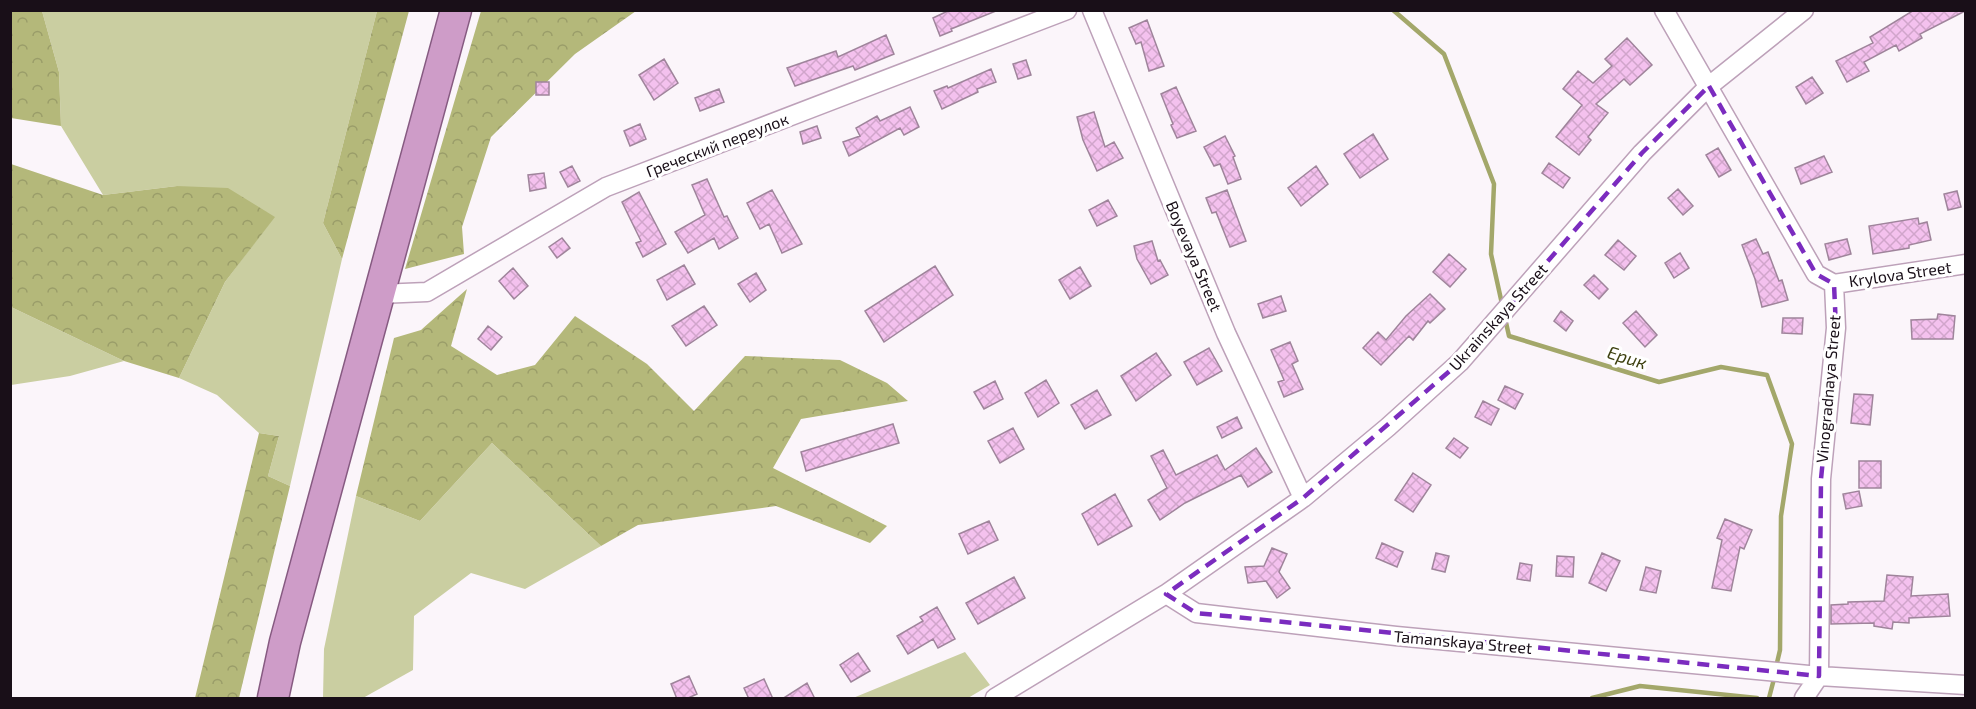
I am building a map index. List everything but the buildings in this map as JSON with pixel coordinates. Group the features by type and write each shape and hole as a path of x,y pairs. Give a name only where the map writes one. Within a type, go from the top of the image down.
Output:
{"highway":[{"path":"273,699 285,642 456,10"}],"street":[{"name":"Греческий переулок","path":"379,294 427,292 606,187 1067,10"},
{"name":"Boyevaya Street","path":"1092,10 1226,333 1303,498"},
{"path":"1664,10 1816,274 1834,284"},
{"name":"Ukrainskaya Street","path":"1166,594 1303,498 1460,362 1642,153 1708,86 1804,10"},
{"name":"Krylova Street","path":"1834,284 1965,264"},
{"name":"Vinogradnaya Street","path":"1819,676 1821,478 1836,328 1834,284"},
{"path":"995,699 1166,594"},
{"name":"Tamanskaya Street","path":"1166,594 1196,612 1396,636 1819,676 1965,685"},
{"path":"1804,699 1819,676"}],"highlighted area":[{"path":"1709,86 1816,274 1834,284 1836,328 1821,479 1819,676 1196,613 1166,594 1303,498 1460,362 1642,153"}],"green space":[{"path":"10,11 42,11 59,72 61,126 11,118"},
{"path":"42,11 377,11 323,223 342,259 290,486 268,476 279,436 259,433 217,395 179,378 225,282 274,217 177,186 103,195 61,126 59,72"},
{"path":"377,11 409,11 342,259 323,223"},
{"path":"481,11 636,11 575,54 491,137 462,227 464,254 405,269"},
{"path":"11,164 103,195 177,186 228,188 275,217 225,282 179,378 124,361 11,307"},
{"path":"467,289 451,346 497,375 535,365 575,316 647,364 694,411 745,356 840,360 887,383 908,401 801,419 773,468 887,526 870,543 776,506 638,525 601,546 492,443 420,521 356,496 394,338 421,330"},
{"path":"11,307 124,361 70,376 11,385"},
{"path":"259,433 279,436 268,476 290,486 239,698 195,698"},
{"path":"492,443 601,546 525,589 471,573 414,616 413,670 363,698 323,698 324,649 356,496 420,521"},
{"path":"965,652 990,685 968,698 853,698"}],"waterway":[{"name":"Ерик","path":"1393,10 1444,54 1494,184 1491,254 1502,304"},
{"name":"Ерик","path":"1505,318 1509,336 1659,382 1721,367 1767,375 1792,444 1781,516 1780,650 1776,667"},
{"name":"Ерик","path":"1769,698 1775,675"},
{"name":"Ерик","path":"1592,698 1640,686 1757,698"}]}
